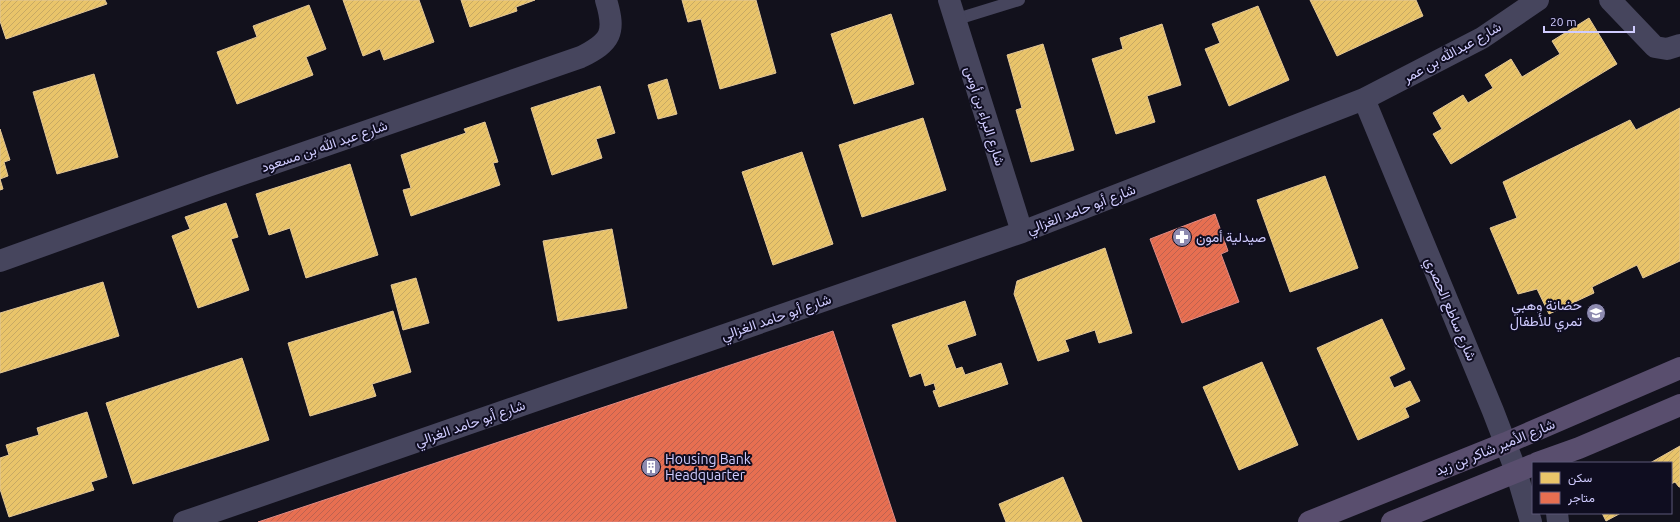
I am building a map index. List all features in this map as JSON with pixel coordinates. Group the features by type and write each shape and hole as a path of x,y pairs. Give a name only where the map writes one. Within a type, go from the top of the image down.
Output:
{"main road":[{"name":"شارع الأمير شاكر بن زيد","path":"1309,522 1506,443 1680,368"},
{"path":"1542,462 1574,455 1680,405"},
{"path":"1392,522 1525,468"}],"street":[{"name":"شارع عبد الله بن مسعود","path":"0,261 208,186 581,57 595,50 606,41 612,21 606,0"},
{"name":"شارع عبدالله بن عمر","path":"1364,99 1482,38 1538,0"},
{"path":"1610,0 1656,47 1667,49 1680,45"},
{"name":"شارع البراء بن أوس","path":"952,10 1022,232"},
{"name":"شارع أبو حامد الغزالي","path":"184,522 1022,232 1364,99"},
{"name":"شارع ساطع الحصري","path":"1364,99 1506,443 1525,468 1531,522"}],"lane":[{"path":"952,10 1019,0"}],"building: سكن":[{"path":"0,0 105,0 107,4 6,39 0,21"},
{"path":"343,0 419,0 434,42 384,60 380,49 363,56"},
{"path":"461,0 535,0 516,7 517,11 470,27"},
{"path":"682,0 756,0 776,73 720,89 701,19 688,22"},
{"path":"1310,0 1416,0 1423,16 1337,56"},
{"path":"309,5 326,49 306,57 313,75 237,104 217,52 257,37 253,26"},
{"path":"1258,6 1289,80 1229,106 1205,49 1220,43 1212,24"},
{"path":"891,14 914,84 854,104 831,34"},
{"path":"1589,18 1617,64 1451,164 1433,134 1442,129 1433,113 1463,95 1468,103 1493,88 1485,75 1511,59 1522,77 1560,54 1552,41"},
{"path":"1162,24 1181,85 1147,96 1155,122 1116,134 1092,59 1123,49 1120,38"},
{"path":"1043,44 1074,150 1031,162 1016,110 1022,108 1007,55"},
{"path":"94,74 118,157 57,174 33,92"},
{"path":"667,79 677,114 658,119 648,85"},
{"path":"600,86 615,133 596,139 602,158 552,175 531,108"},
{"path":"1680,108 1680,261 1643,278 1637,265 1592,287 1594,293 1549,314 1537,289 1518,294 1490,228 1517,218 1503,182 1630,120 1636,130"},
{"path":"923,118 946,190 862,217 839,145"},
{"path":"485,122 498,162 493,163 500,185 411,216 403,190 411,188 401,155 466,133 464,129"},
{"path":"0,129 10,160 4,162 8,176 0,179"},
{"path":"802,152 833,244 773,265 742,172"},
{"path":"350,164 378,255 306,278 290,228 269,235 256,194"},
{"path":"1325,176 1358,268 1290,292 1257,200"},
{"path":"0,179 3,189 0,190"},
{"path":"226,203 238,237 231,239 249,290 198,308 172,236 190,229 185,217"},
{"path":"612,229 627,308 558,321 543,241"},
{"path":"1105,248 1132,333 1099,343 1095,330 1065,340 1069,351 1038,361 1014,294 1017,281"},
{"path":"416,278 429,323 403,330 391,285"},
{"path":"103,282 119,336 0,373 0,313"},
{"path":"965,301 976,335 947,345 956,369 962,367 965,375 1001,363 1008,384 939,407 933,391 936,390 934,383 925,386 921,373 910,377 892,325"},
{"path":"393,311 411,372 372,384 376,396 310,416 288,343"},
{"path":"1382,319 1405,369 1389,377 1394,388 1410,381 1420,401 1405,408 1409,417 1358,440 1317,348"},
{"path":"242,358 269,440 133,484 106,403"},
{"path":"1262,362 1298,445 1239,470 1203,387"},
{"path":"87,412 107,477 91,482 94,490 9,517 0,489 0,458 9,455 6,445 39,435 37,428"},
{"path":"1680,446 1680,487 1675,482 1672,484 1672,462 1652,462"},
{"path":"1063,477 1082,522 1006,522 999,504"},
{"path":"1602,514 1619,514 1606,521"}],"building: متاجر":[{"path":"1215,214 1228,251 1221,254 1239,302 1182,323 1150,239"},
{"name":"Housing Bank Headquarter","path":"833,331 896,522 258,522 589,412"}],"place":[{"name":"صيدلية أمون","path":"1182,237"},
{"name":"حضانة وهبي تمري للأطفال","path":"1596,313"},
{"name":"Housing Bank Headquarter","path":"651,467"}]}
